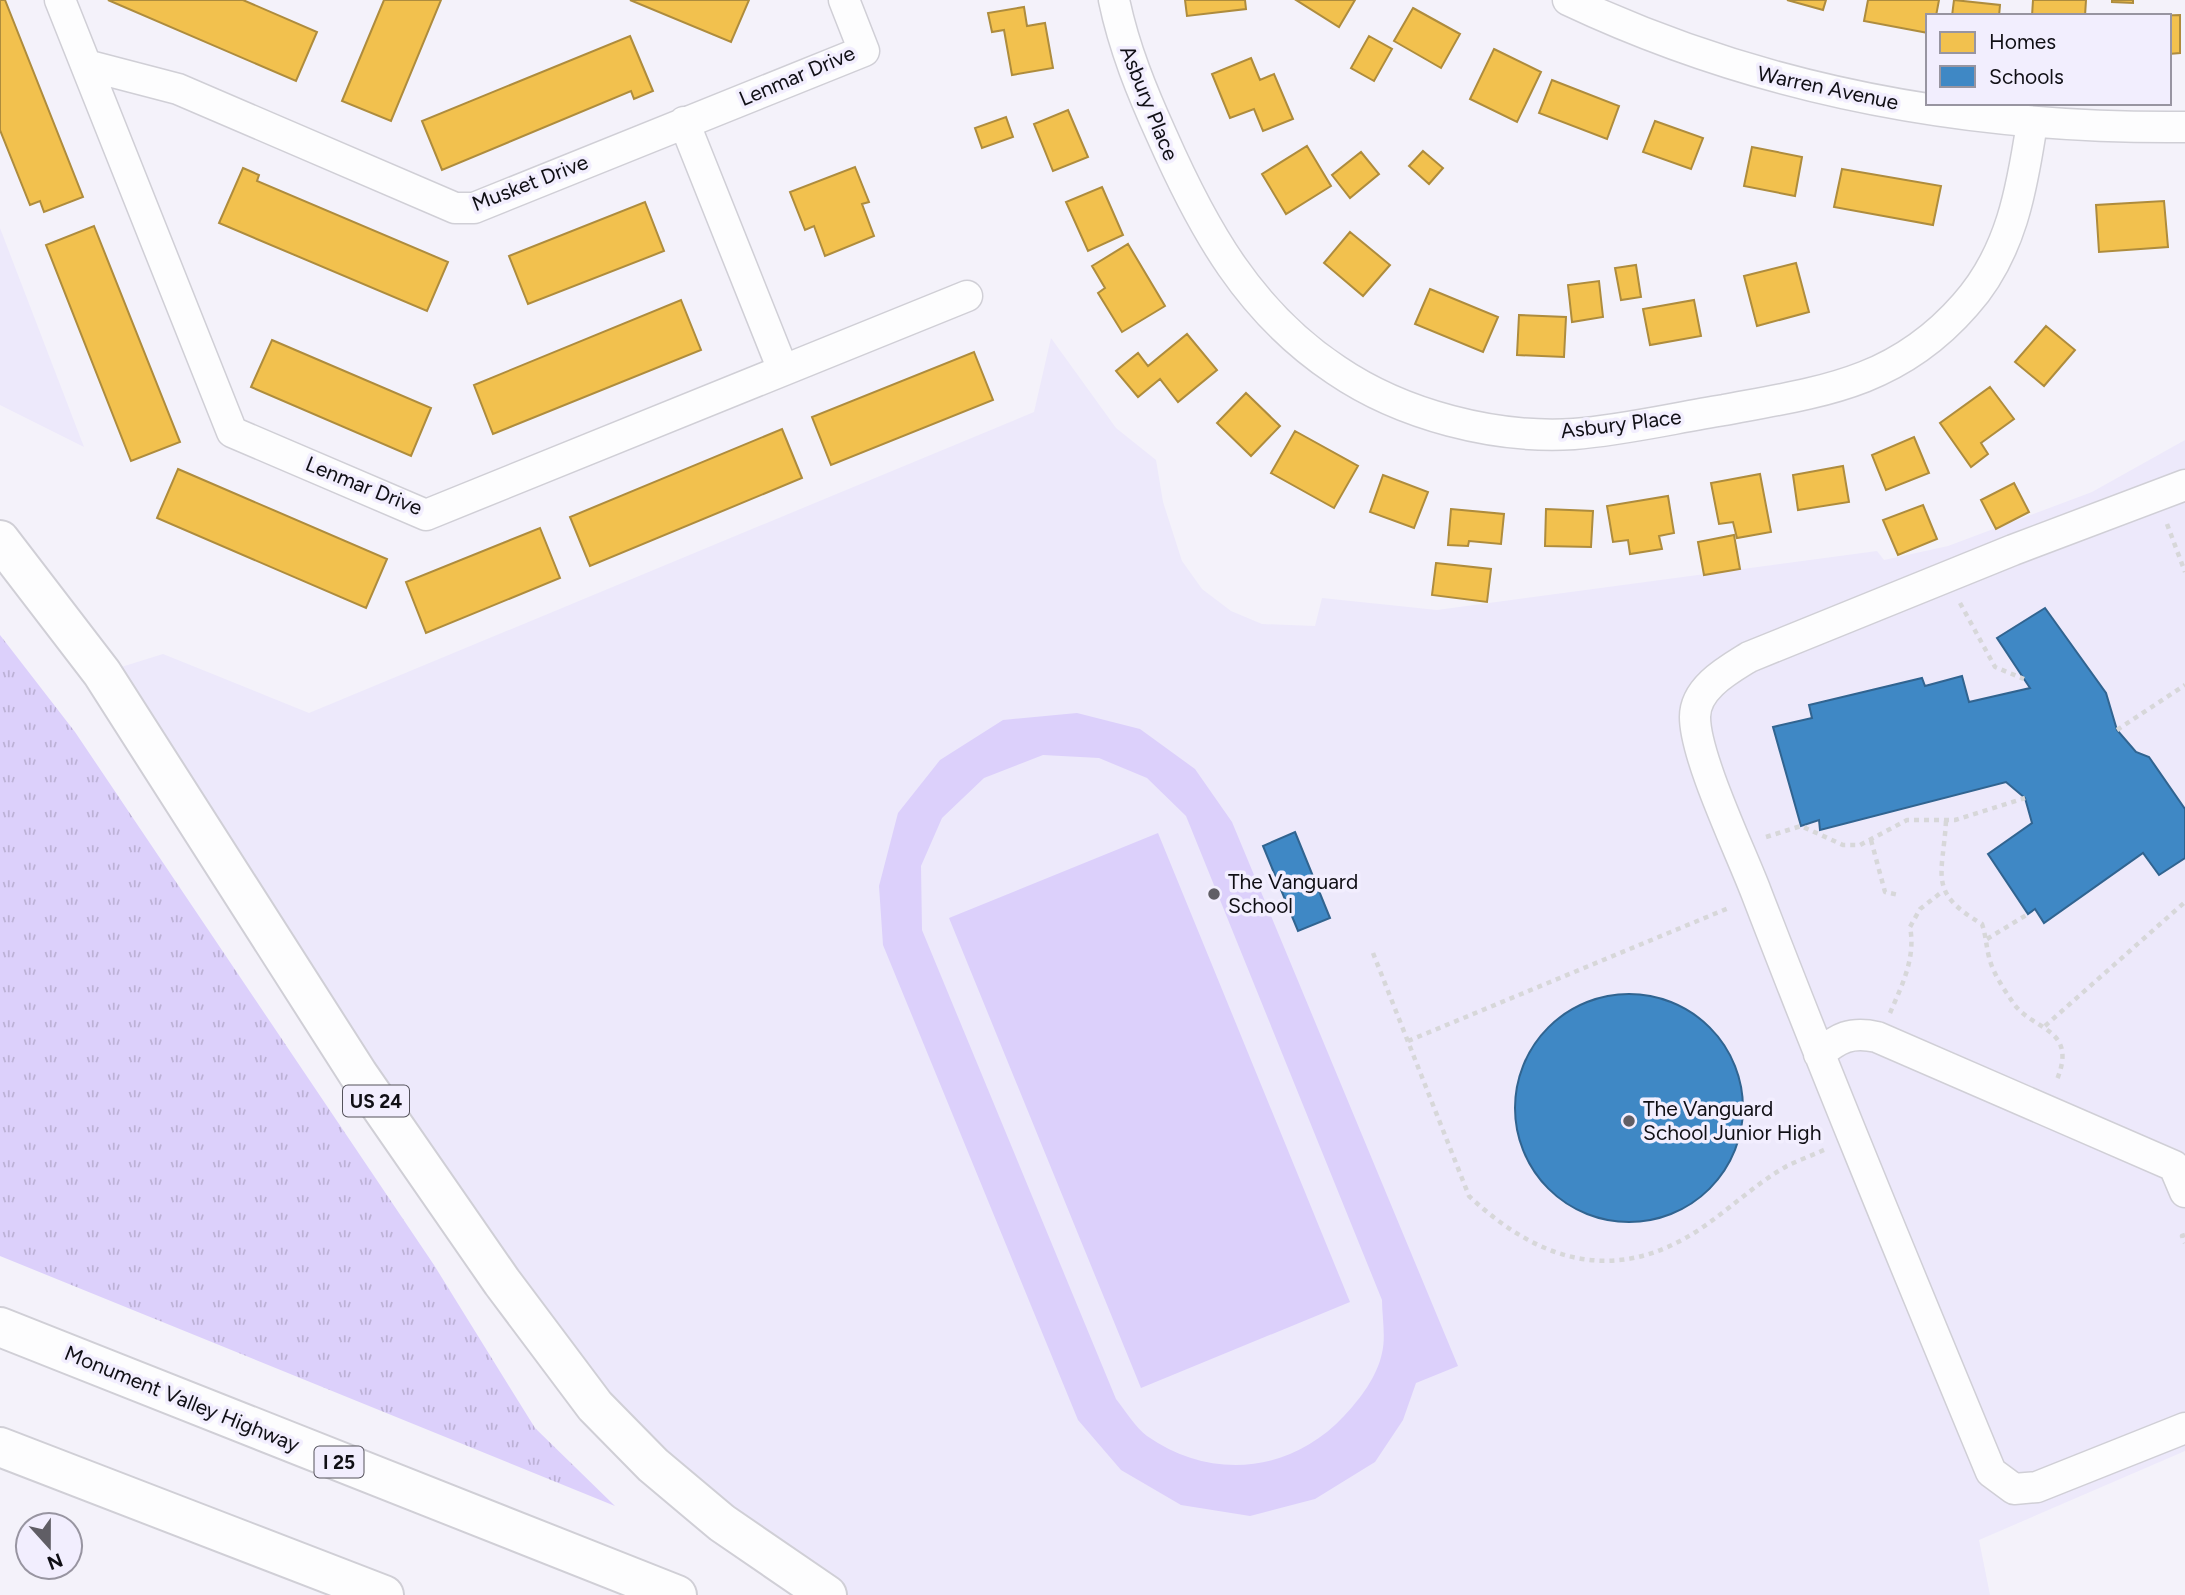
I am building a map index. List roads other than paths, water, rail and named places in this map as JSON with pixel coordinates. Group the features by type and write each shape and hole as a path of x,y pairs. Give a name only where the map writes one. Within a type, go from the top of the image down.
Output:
{"highway":[{"name":"US 24","path":"0,540 102,673 358,1074 502,1282 595,1406 653,1465 722,1523 827,1595"},
{"name":"Monument Valley Highway","path":"0,1327 677,1595"},
{"path":"0,1447 384,1595"}],"street":[{"name":"Lenmar Drive","path":"60,0 232,432 426,514 967,296"},
{"name":"Lenmar Drive","path":"684,122 864,51 844,0"},
{"name":"Asbury Place","path":"1114,0 1121,33 1156,122 1198,214 1234,273 1297,340 1337,371 1381,396 1478,427 1572,434 1617,429 1829,391 1863,379 1903,359 1965,305 1989,274 2007,237 2020,198 2032,123"},
{"name":"Warren Avenue","path":"1568,0 1617,23 1762,74 1870,99 2032,123 2185,127"},
{"name":"Musket Drive","path":"86,65 178,89 455,208 474,208 684,122"},
{"path":"684,122 783,370"},
{"path":"2178,503 1946,577 1749,657 1718,676 1701,697 1694,716 1701,747 1819,1054 1991,1472 2014,1489 2037,1487 2185,1428"},
{"path":"1819,1054 1838,1038 1852,1034 1877,1037 2174,1166 2185,1192"}],"place":[{"name":"The Vanguard School","path":"1214,894"},
{"name":"The Vanguard School Junior High","path":"1629,1121"}]}
